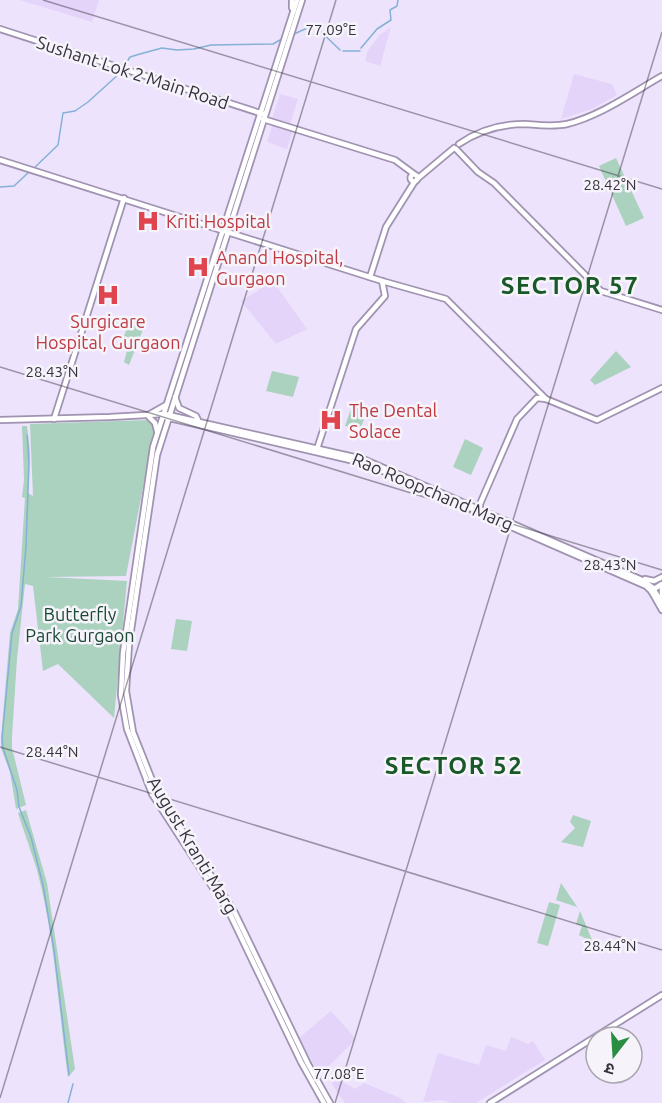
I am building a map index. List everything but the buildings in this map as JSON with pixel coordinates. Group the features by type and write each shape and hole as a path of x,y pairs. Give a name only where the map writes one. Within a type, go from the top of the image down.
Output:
{"main road":[{"path":"146,504 157,434 175,397 225,243 226,231 232,221 294,10 292,8 300,0"},
{"path":"146,504 167,404 226,231 300,0"},
{"name":"Sushant Lok 2 Main Road","path":"0,29 395,160 404,166 414,178"},
{"path":"371,277 388,225 411,188 414,178 442,160 472,136 495,127 522,124 557,125 576,121 611,105 662,76"},
{"path":"457,148 602,291 662,311"},
{"path":"0,160 448,301 546,399"},
{"path":"54,420 124,198"},
{"path":"232,221 235,230 242,236"},
{"path":"225,243 232,238 242,236"},
{"path":"317,449 356,328 386,296 382,281"},
{"path":"480,512 480,504 517,419 535,400 546,399 597,420 662,388"},
{"path":"175,397 181,410 196,416 198,420"},
{"path":"148,416 167,404"},
{"path":"148,416 155,423 157,434"},
{"path":"0,421 166,416"},
{"name":"Rao Roopchand Marg","path":"166,416 317,449"},
{"name":"Rao Roopchand Marg","path":"166,416 198,420 317,449 367,464 642,581 662,603"},
{"name":"August Kranti Marg","path":"146,504 123,653 121,695 127,729 152,794 230,914 301,1062 329,1103"},
{"path":"642,581 653,581 662,577"},
{"path":"651,589 662,585 662,596"},
{"name":"Rao Roopchand Marg","path":"651,589 662,610"},
{"path":"618,1025 662,996"},
{"path":"490,1103 662,996"},
{"path":"496,1103 584,1048"}],"shaded area":[{"path":"20,0 99,0 92,22"},
{"path":"391,27 380,66 365,61 368,50 380,35"},
{"path":"574,74 612,84 617,95 592,109 561,119"},
{"path":"280,94 298,99 290,124 272,119"},
{"path":"273,124 293,130 287,149 267,142"},
{"path":"273,281 307,329 276,344 241,301"},
{"path":"331,1011 356,1039 320,1075 299,1038"},
{"path":"511,1037 528,1044 533,1041 545,1060 476,1103 451,1103 442,1100 423,1102 438,1053 479,1065 486,1045 506,1051"},
{"path":"339,1080 355,1089 364,1083 400,1098 406,1103 345,1103 331,1083"}],"green space":[{"path":"616,158 644,218 626,226 599,166"},
{"path":"129,323 144,327 129,365 124,362 128,347 121,344"},
{"path":"616,351 631,367 595,385 590,380"},
{"path":"272,371 299,377 293,397 266,391"},
{"path":"353,403 368,410 360,429 345,426"},
{"name":"Butterfly Park Gurgaon","path":"148,420 154,430 126,576 46,577 127,581 114,718 58,664 43,671 33,586 25,584 17,659 12,748 26,805 16,809 10,772 1,748 1,739 10,633 18,609 25,498 22,497 24,480 22,426 27,426 30,451 28,493 33,496 30,424"},
{"path":"465,439 483,448 471,475 453,467"},
{"path":"176,619 192,621 187,651 171,649"},
{"path":"26,810 47,883 75,1069 68,1077 48,921 37,870 18,813"},
{"path":"573,815 591,821 583,847 561,842 575,828 570,822"},
{"path":"561,883 580,911 577,907 556,900"},
{"path":"549,902 560,905 548,946 537,943"},
{"path":"580,911 593,942 579,935 582,926 576,924"}],"waterway":[{"path":"361,48 377,29 391,20 390,10 397,6 398,0"},
{"path":"294,34 314,25 340,50"},
{"path":"33,169 58,145 63,113 75,111 88,102 120,73 130,57 162,48 177,50 211,45 273,44 280,40"},
{"path":"343,51 360,51"},
{"path":"0,187 14,186 29,172"},
{"path":"27,435 29,463 26,546 21,606 12,633 2,738 3,748 17,790 19,807 31,837 43,885 54,950 69,1075"},
{"path":"68,1103 73,1084"}],"place":[{"name":"Kriti Hospital","path":"148,221"},
{"name":"Anand Hospital, Gurgaon","path":"198,267"},
{"name":"Surgicare Hospital, Gurgaon","path":"108,295"},
{"name":"The Dental Solace","path":"331,420"}],"district":[{"name":"SECTOR 57","path":"570,285"},
{"name":"SECTOR 52","path":"454,765"}]}
